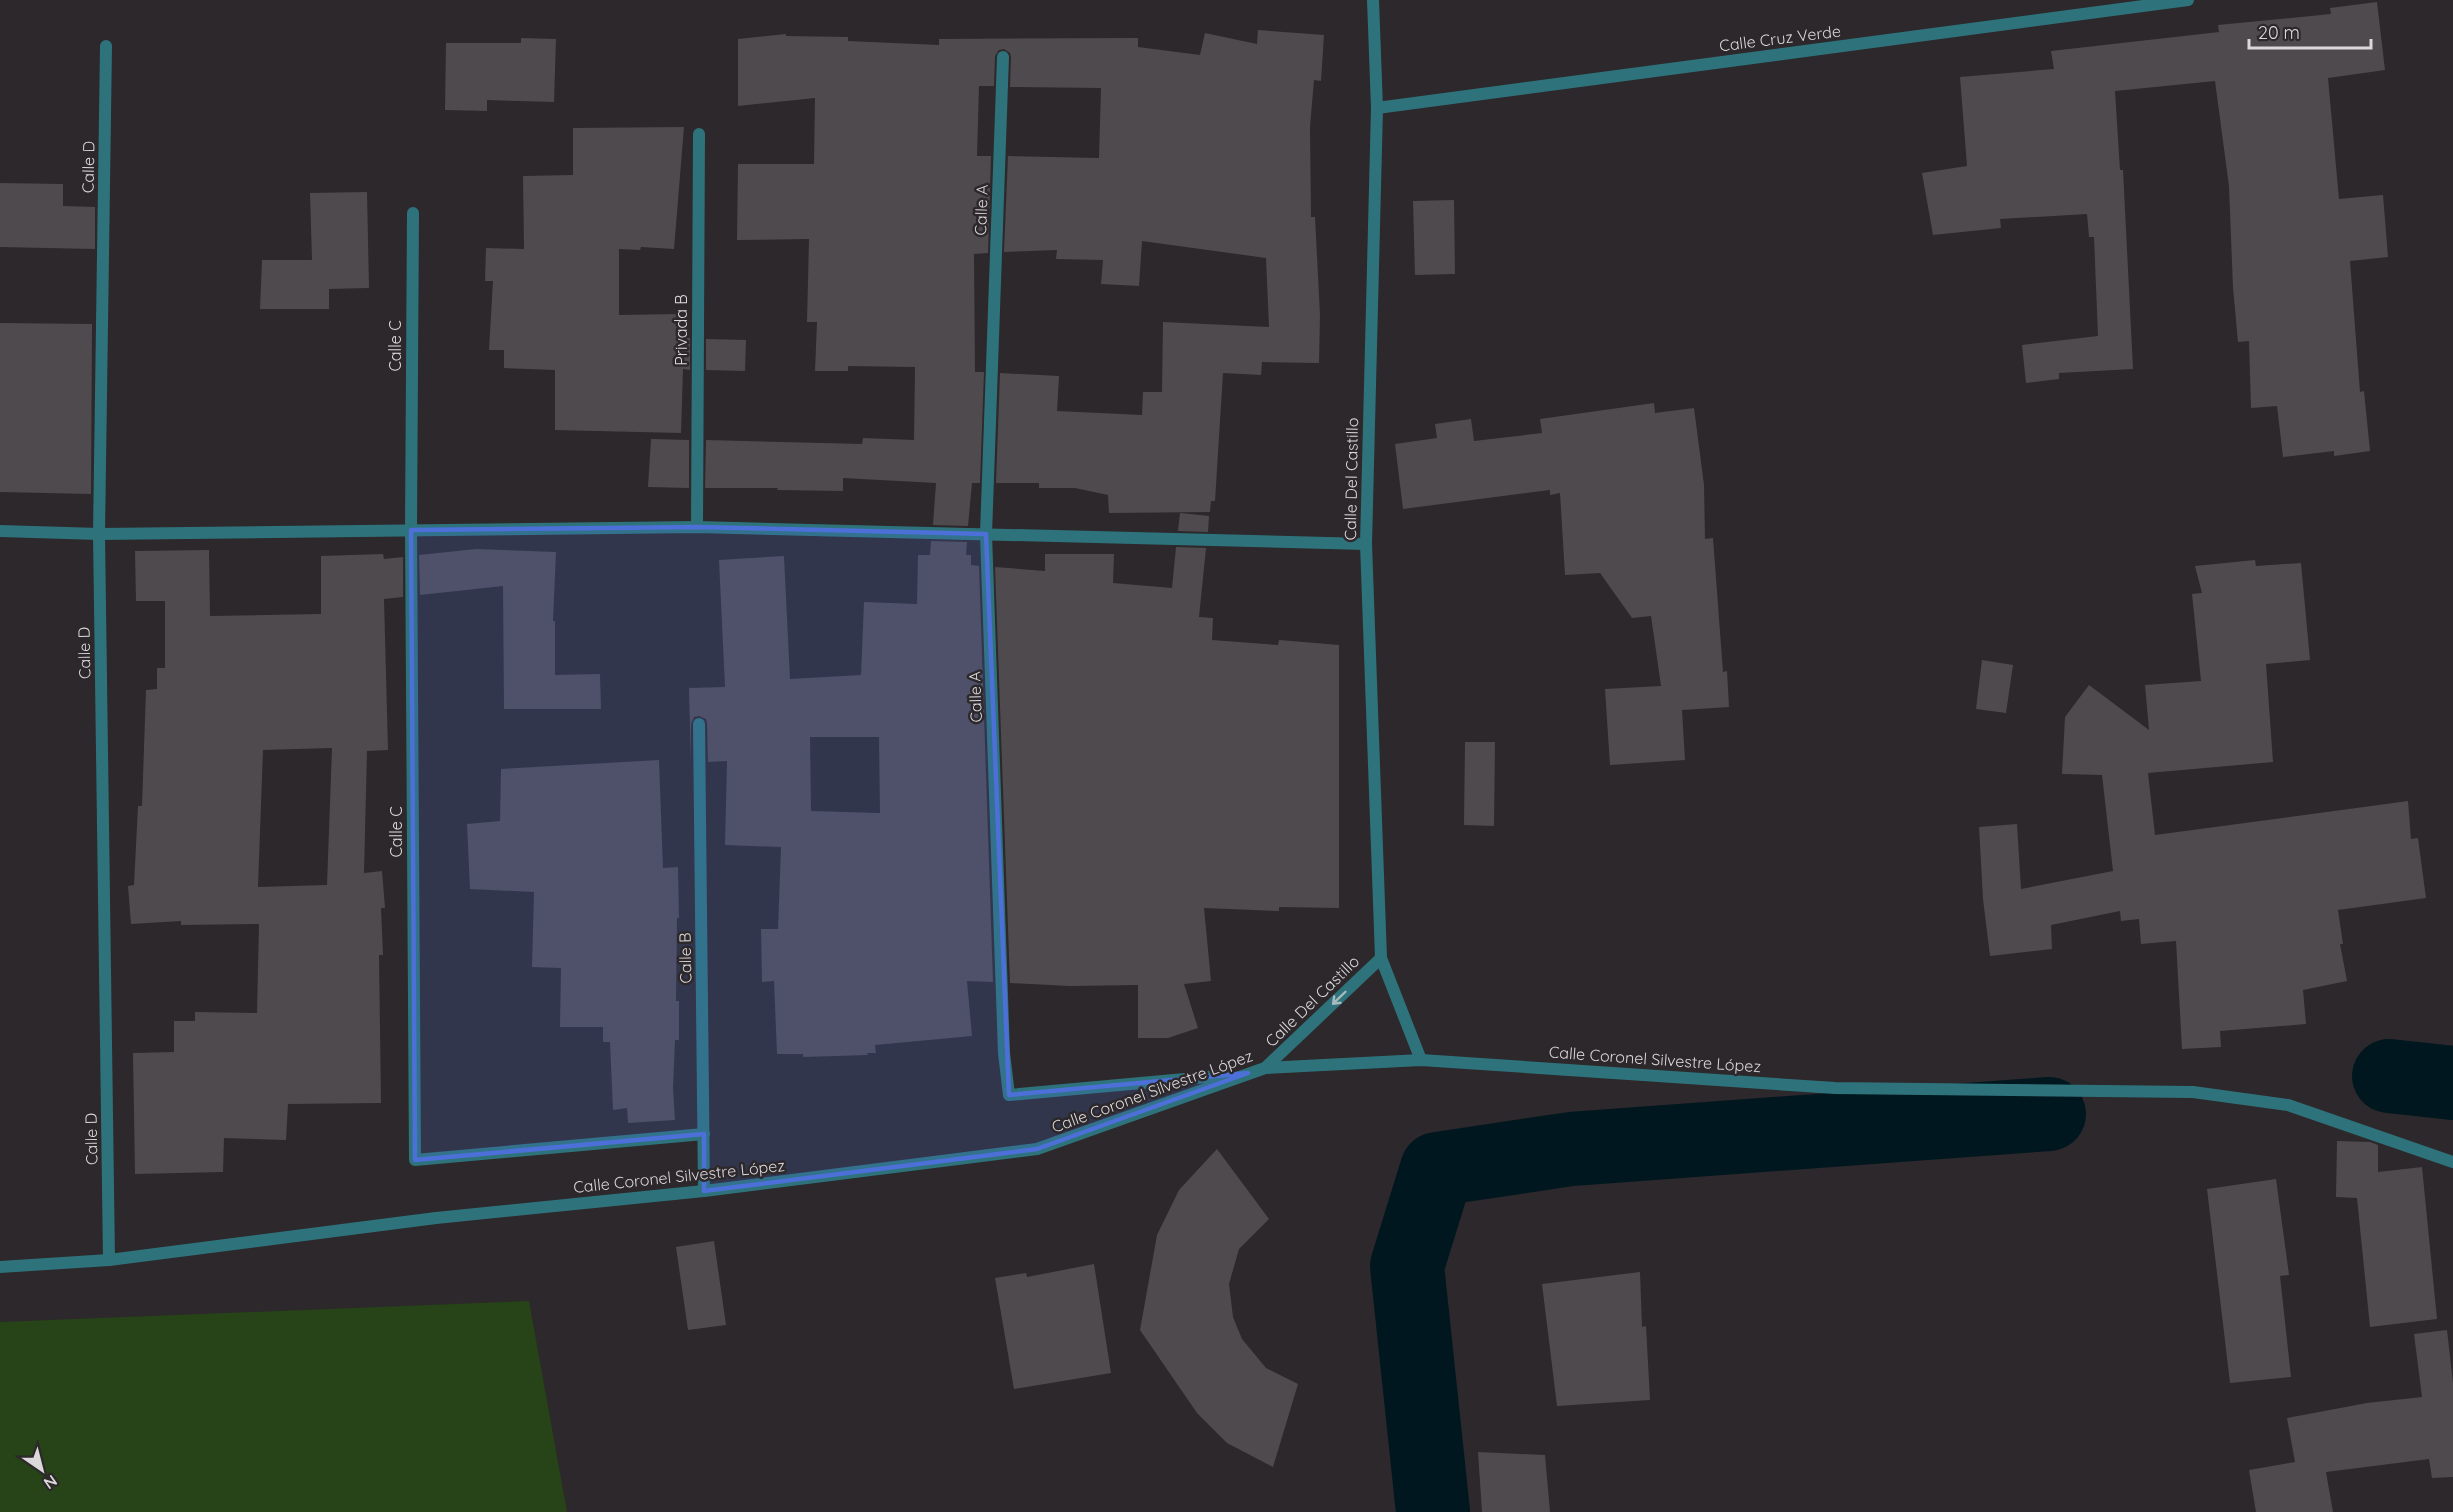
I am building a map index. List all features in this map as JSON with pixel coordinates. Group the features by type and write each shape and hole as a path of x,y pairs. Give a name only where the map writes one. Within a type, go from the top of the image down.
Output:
{"street":[{"name":"Calle Del Castillo","path":"1373,0 1377,108 1365,544 1381,958 1421,1060"},
{"name":"Calle Cruz Verde","path":"1377,108 2188,0"},
{"name":"Calle D","path":"106,46 99,534 109,1260"},
{"name":"Calle A","path":"1003,57 986,534 1004,1053 1009,1095 1248,1073"},
{"name":"Privada B","path":"697,527 699,134"},
{"name":"Calle C","path":"413,213 411,530 415,1160 704,1134"},
{"path":"0,531 99,534 697,527 1365,544"},
{"name":"Calle B","path":"699,724 704,1191"},
{"name":"Calle Del Castillo","path":"1265,1068 1381,958"},
{"name":"Calle Coronel Silvestre López","path":"0,1267 109,1260 436,1218 704,1191 1037,1149 1265,1068 1421,1060 1835,1088 2193,1092 2288,1105 2453,1162"}],"highlighted area":[{"path":"697,527 986,534 1009,1095 1248,1073 1037,1149 704,1191 704,1134 415,1160 411,530"}],"green space":[{"path":"529,1301 567,1512 0,1512 0,1322"}],"building":[{"path":"2377,2 2385,70 2328,78 2339,199 2383,195 2388,257 2350,261 2360,392 2364,391 2370,451 2334,456 2334,451 2283,457 2277,406 2251,408 2249,341 2238,342 2233,288 2229,186 2215,81 2115,91 2120,170 2123,170 2133,369 2059,373 2059,379 2026,383 2022,345 2098,336 2094,237 2089,237 2087,214 2000,219 2001,228 1933,235 1922,173 1967,166 1960,77 2054,69 2051,51 2219,32 2218,25 2331,14 2330,8"},
{"path":"1258,30 1324,35 1321,81 1314,80 1310,127 1311,217 1315,217 1320,315 1319,363 1262,362 1261,375 1223,373 1215,501 1211,501 1210,512 1109,513 1108,495 1075,488 1039,488 1039,483 996,483 1000,373 1059,376 1057,411 1142,415 1143,392 1162,392 1163,322 1269,327 1266,258 1142,241 1139,286 1101,284 1103,260 1056,259 1057,250 1004,252 1008,156 1099,158 1101,88 1010,87 1011,57 1010,53 1004,49 999,50 995,56 994,86 979,86 977,156 991,156 988,253 974,254 975,372 984,372 980,483 972,483 968,526 933,525 936,483 843,478 843,491 705,488 706,440 862,444 863,438 914,440 915,367 848,366 848,371 815,371 817,322 807,322 809,239 737,240 738,164 814,164 815,98 738,106 738,39 786,34 786,36 848,37 848,41 939,45 939,39 1138,38 1138,47 1200,55 1205,33 1257,44"},
{"path":"521,38 556,39 554,102 487,100 487,111 445,110 446,43 521,43"},
{"path":"684,127 674,249 641,247 640,250 619,249 619,315 678,314 678,338 690,338 690,370 683,369 681,433 555,430 555,370 504,368 504,350 489,350 493,281 485,281 486,248 524,249 523,176 573,175 573,128"},
{"path":"0,183 63,184 63,206 95,207 95,249 0,247"},
{"path":"367,192 369,288 329,289 329,309 260,309 262,260 312,260 310,193"},
{"path":"1454,200 1455,274 1415,275 1413,201"},
{"path":"0,323 92,324 91,494 0,492"},
{"path":"706,339 746,340 745,371 706,370"},
{"path":"1654,403 1655,413 1694,408 1704,485 1705,539 1713,538 1723,672 1727,671 1729,707 1682,710 1685,760 1610,765 1605,689 1661,686 1651,616 1632,618 1600,573 1565,575 1560,493 1550,495 1550,490 1403,509 1395,444 1437,438 1435,424 1471,419 1474,441 1542,433 1540,419"},
{"path":"651,439 689,440 689,488 648,487"},
{"path":"1180,513 1209,516 1208,532 1178,531"},
{"path":"931,541 967,542 966,555 971,555 971,565 979,566 993,982 967,981 972,1036 875,1045 876,1053 867,1053 868,1055 803,1057 803,1054 777,1054 774,981 762,982 761,929 778,929 781,847 725,845 727,761 708,762 707,723 706,719 699,716 694,717 691,724 691,763 689,688 725,687 719,560 784,556 790,679 861,675 864,602 917,604 918,555 930,555","holes":["810,737 879,737 880,813 811,811"]},
{"path":"1176,547 1206,548 1199,617 1213,618 1212,640 1278,645 1279,640 1339,645 1339,908 1279,907 1279,911 1204,908 1211,981 1184,984 1198,1028 1168,1038 1138,1038 1138,985 1069,986 1010,983 995,567 1045,571 1045,554 1114,554 1113,583 1172,588"},
{"path":"476,549 556,552 553,621 555,621 555,675 600,674 601,709 504,709 503,586 420,595 419,555"},
{"path":"209,550 210,616 321,614 321,556 383,554 384,559 403,557 403,597 384,599 388,750 367,751 364,873 382,871 385,908 381,908 383,955 379,955 381,1103 288,1104 286,1140 224,1138 223,1172 135,1174 133,1053 174,1052 174,1021 195,1021 195,1012 257,1013 259,924 181,925 181,921 131,924 128,886 134,885 138,806 142,806 146,690 157,689 157,668 165,668 165,601 136,601 135,551","holes":["332,748 327,885 258,887 263,750"]},
{"path":"2255,560 2256,566 2301,563 2310,660 2266,664 2273,762 2148,773 2155,835 2408,801 2411,839 2418,838 2426,898 2338,910 2343,944 2340,944 2347,981 2303,990 2306,1024 2220,1031 2221,1047 2182,1049 2176,941 2141,944 2139,919 2121,921 2120,911 2051,925 2052,949 1990,956 1983,899 1979,827 2017,824 2021,889 2113,871 2102,775 2062,774 2065,717 2089,685 2149,730 2145,685 2201,681 2192,594 2202,593 2195,566"},
{"path":"1982,660 2013,665 2006,713 1976,709"},
{"path":"1465,742 1495,742 1494,826 1464,825"},
{"path":"659,760 663,868 678,867 676,1001 679,1001 679,1040 675,1040 673,1088 675,1120 628,1123 627,1108 613,1110 610,1042 603,1042 603,1027 560,1027 561,968 532,967 534,892 470,889 467,824 500,821 501,769"},
{"path":"2337,1141 2370,1142 2378,1145 2378,1172 2422,1167 2437,1319 2370,1327 2357,1198 2336,1197"},
{"path":"1217,1149 1269,1219 1239,1249 1229,1284 1233,1317 1242,1339 1266,1368 1298,1384 1273,1467 1227,1443 1197,1413 1140,1330 1157,1235 1179,1190"},
{"path":"2276,1179 2289,1275 2280,1276 2291,1377 2230,1383 2207,1189"},
{"path":"714,1241 726,1325 688,1330 676,1247"},
{"path":"1094,1264 1111,1373 1014,1389 995,1278 1026,1273 1027,1277"},
{"path":"1640,1272 1642,1327 1646,1326 1650,1400 1557,1406 1542,1284"},
{"path":"2447,1330 2453,1383 2453,1477 2432,1478 2429,1459 2326,1472 2333,1512 2256,1512 2249,1470 2295,1462 2287,1418 2367,1403 2422,1397 2414,1334"},
{"path":"1478,1452 1545,1455 1550,1512 1482,1512"}],"waterway":[{"path":"2389,1076 2453,1083"},
{"path":"1433,1512 1407,1266 1437,1169 1571,1149 2049,1114"}]}
